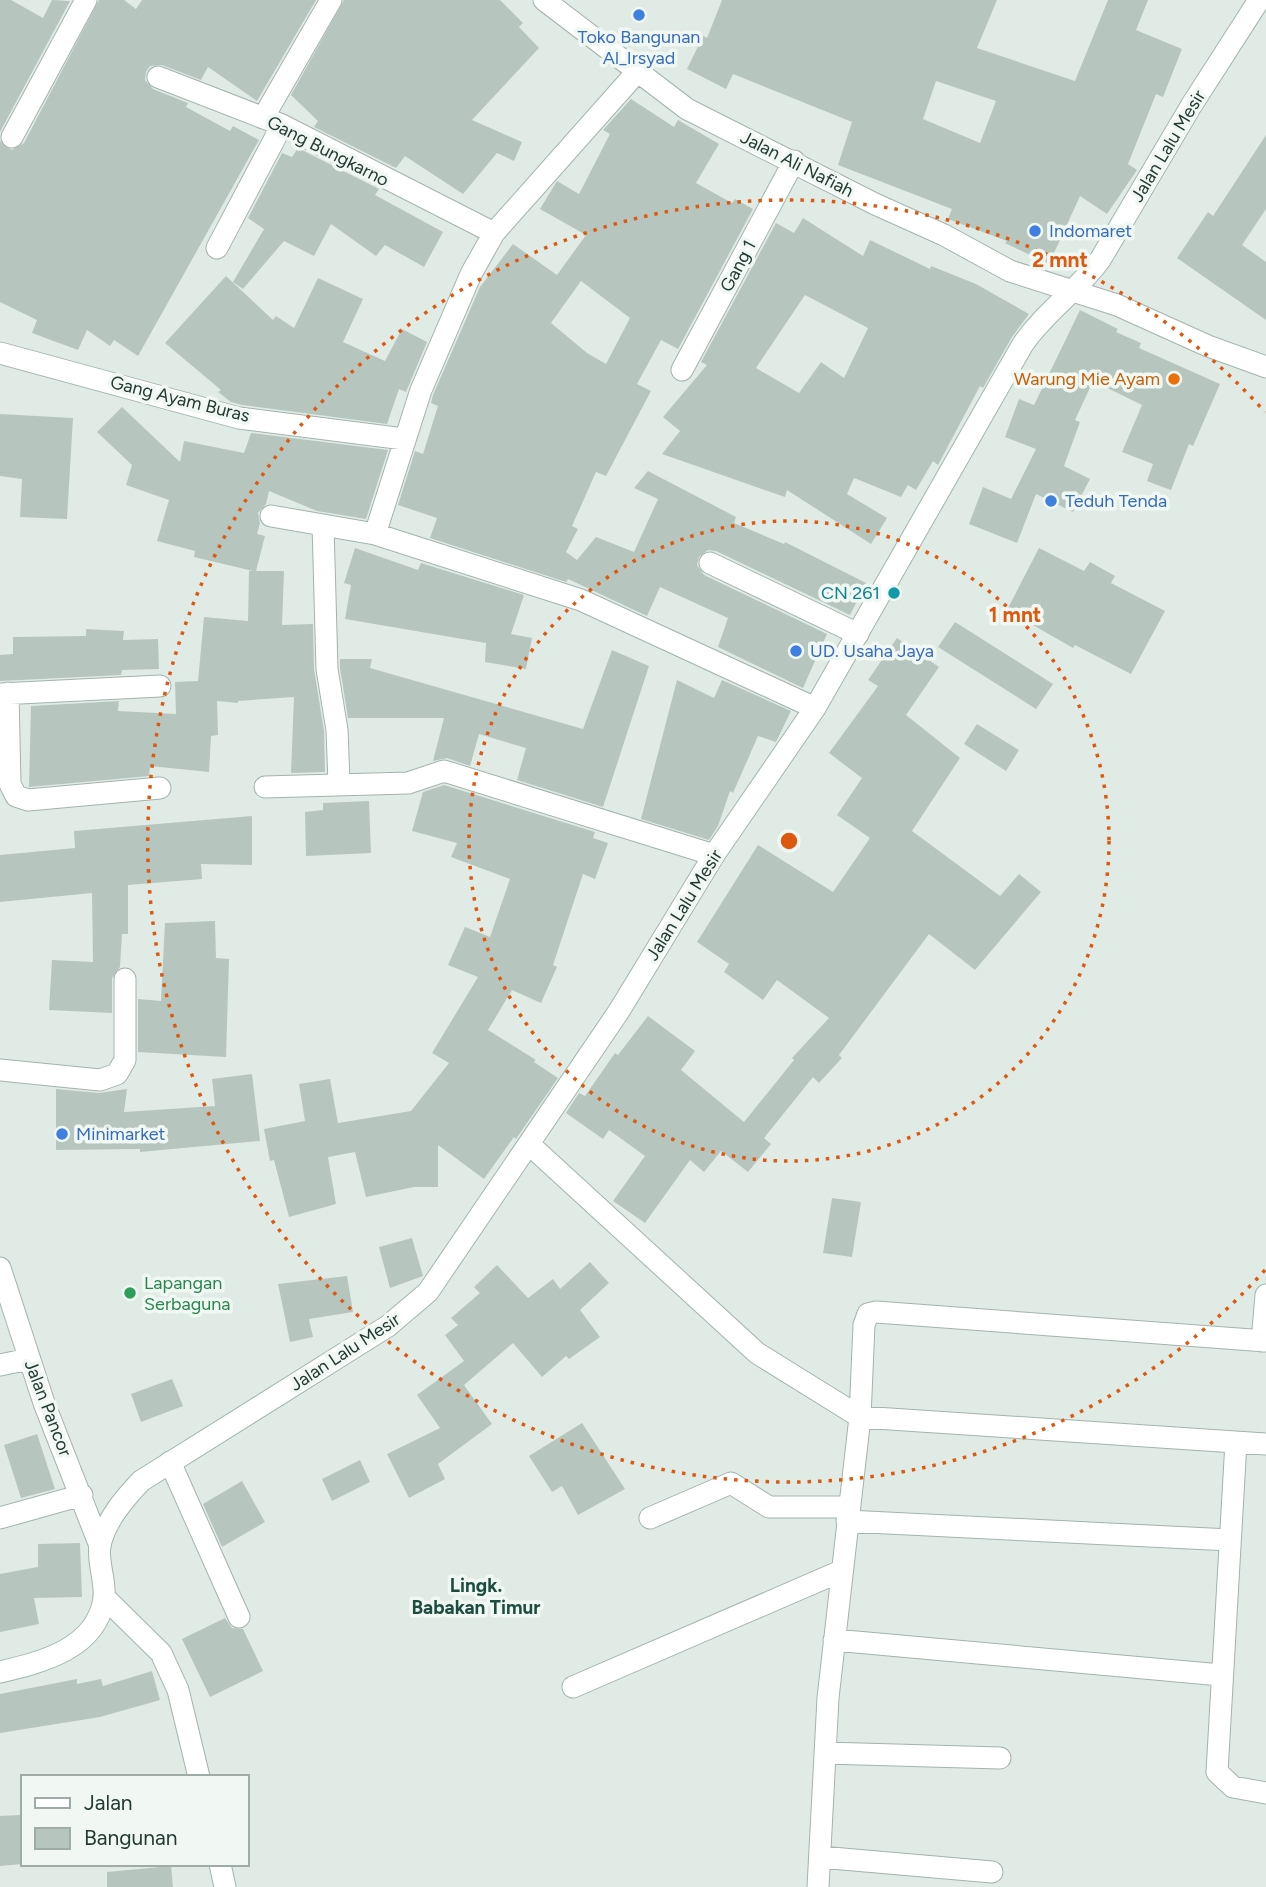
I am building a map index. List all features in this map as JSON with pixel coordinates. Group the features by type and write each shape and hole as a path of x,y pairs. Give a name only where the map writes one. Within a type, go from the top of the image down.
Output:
{"street":[{"path":"12,137 86,0"},
{"path":"217,247 272,121 331,0"},
{"name":"Jalan Ali Nafiah","path":"544,0 687,109 1010,271 1117,305 1208,346 1266,367"},
{"name":"Jalan Lalu Mesir","path":"0,1672 71,1648 94,1625 104,1597 100,1546 116,1510 128,1495 170,1462 388,1326 416,1304 438,1278 620,1011 714,855 815,708 1023,344 1048,313 1100,260 1191,106 1259,0"},
{"path":"375,534 404,439 445,332 494,233 637,72"},
{"name":"Gang Bungkarno","path":"158,77 272,121 494,233"},
{"name":"Gang 1","path":"682,370 794,161"},
{"name":"Gang Ayam Buras","path":"0,353 239,418 404,439"},
{"path":"271,516 375,534 600,608 815,708"},
{"path":"323,525 327,669 337,730 338,783"},
{"path":"710,563 858,634"},
{"path":"160,686 4,694 10,787 16,796 28,800 160,788"},
{"path":"265,787 408,783 433,772 449,772 714,855"},
{"path":"0,1070 100,1080 117,1074 125,1060 125,979"},
{"path":"530,1145 757,1353 860,1417 1266,1444"},
{"name":"Jalan Pancor","path":"0,1268 29,1359 100,1546"},
{"path":"818,1887 834,1640 860,1417 864,1325 872,1312 1264,1341 1266,1295"},
{"path":"0,1365 29,1359"},
{"path":"1236,1441 1217,1772 1233,1787 1266,1793"},
{"path":"170,1462 239,1617"},
{"path":"650,1518 731,1483 769,1507 1230,1540"},
{"path":"0,1518 82,1494"},
{"path":"573,1687 841,1571"},
{"path":"104,1597 161,1653 178,1690 199,1775"},
{"path":"834,1640 1221,1675"},
{"path":"825,1754 1000,1758"},
{"path":"820,1857 992,1872"},
{"path":"220,1866 225,1887"}],"building":[{"path":"0,0 11,0 43,18 52,0 70,1 0,132"},
{"path":"99,0 124,0 136,9 142,0 316,0 257,101 208,67 201,80 162,65 150,66 146,72 145,80 153,89 188,103 186,107 230,131 233,126 259,140 138,356 114,340 110,346 87,330 78,350 32,333 37,320 0,302 0,141 12,150 24,143"},
{"path":"344,0 500,0 523,23 519,27 539,48 472,120 522,142 514,161 497,153 463,194 405,156 396,168 314,127 318,121 291,95"},
{"path":"722,0 997,0 977,48 1075,81 1108,0 1148,0 1136,30 1182,49 1163,97 1156,94 1128,164 1137,170 1107,214 1080,196 1049,264 1005,243 1007,241 948,219 952,209 838,165 852,122 733,74 726,89 687,69 703,36 707,38","holes":["936,81 996,101 980,143 923,119"]},
{"path":"631,99 674,127 678,120 719,144 696,183 732,203 735,199 753,209 678,349 661,340 637,384 651,391 606,476 596,472 572,526 578,529 566,552 577,560 596,537 634,552 658,499 634,488 648,471 736,517 734,523 784,544 785,542 866,583 850,615 716,551 708,550 699,557 697,565 704,575 827,634 803,688 718,647 728,618 660,587 647,616 568,579 566,582 430,538 437,518 398,505 415,451 423,454 438,406 431,403 433,395 480,287 513,244 557,275 586,235 540,209 557,181 579,194 610,134 603,130","holes":["581,281 630,318 606,364 587,353 551,323"]},
{"path":"1266,135 1266,209 1242,245 1266,262 1266,320 1177,258 1208,212 1213,216"},
{"path":"298,148 379,189 375,195 443,232 424,267 385,245 376,256 331,224 314,256 284,241 243,289 233,282 264,229 248,218 282,153 292,157"},
{"path":"803,218 863,256 870,240 930,269 931,266 976,284 1029,314 1012,337 983,388 980,386 938,465 933,461 916,490 908,485 901,497 854,478 847,494 887,518 871,544 787,490 785,497 662,454 680,431 663,417 707,365 701,362 776,223 794,233","holes":["805,295 868,328 844,378 821,362 799,393 756,368"]},
{"path":"226,276 273,320 276,316 294,328 318,278 363,299 343,342 385,361 402,329 427,342 406,392 399,389 387,424 242,405 231,402 218,392 221,390 165,343"},
{"path":"1080,310 1118,329 1116,332 1141,343 1139,348 1220,384 1193,446 1189,444 1171,490 1147,481 1153,464 1122,452 1142,405 1093,381 1075,420 1080,422 1064,466 1090,479 1073,512 1036,494 1017,543 969,524 983,487 1011,499 1036,449 1005,437 1019,399 1034,405"},
{"path":"122,407 180,462 184,441 244,453 251,433 388,450 366,519 317,511 269,491 266,504 258,513 260,523 257,534 265,536 256,571 284,571 282,625 313,624 314,669 324,731 325,772 291,773 294,697 238,703 217,701 218,735 211,736 209,772 150,766 149,776 29,787 31,706 119,701 118,711 176,714 175,682 198,681 204,617 248,621 249,571 253,571 194,557 195,551 157,541 169,500 126,485 132,465 97,432"},
{"path":"0,414 73,418 67,519 20,517 22,479 0,476"},
{"path":"355,548 418,570 421,563 524,595 511,634 532,638 526,669 485,662 486,643 345,619 351,585 344,583"},
{"path":"1039,548 1084,571 1090,562 1115,576 1111,583 1165,611 1131,674 1075,645 1073,648 1007,610"},
{"path":"955,622 1053,684 1036,709 938,647"},
{"path":"86,629 124,631 123,640 158,639 159,669 122,670 121,675 0,681 0,655 13,654 13,637 86,636"},
{"path":"897,638 939,667 906,715 960,758 912,831 1000,896 1019,874 1041,892 975,970 929,934 839,1055 842,1058 819,1083 813,1077 764,1138 771,1144 748,1172 721,1151 704,1172 690,1160 645,1223 613,1201 645,1156 609,1130 603,1139 566,1113 579,1093 585,1096 615,1053 618,1055 648,1016 695,1051 681,1070 744,1122 794,1060 792,1058 829,1018 777,980 763,1000 724,972 729,964 697,942 758,845 833,892 870,838 837,815 862,778 829,753 878,686 868,680"},
{"path":"612,650 649,666 603,807 517,780 526,748 479,734 470,766 447,758 433,761 444,718 348,718 340,659 372,659 370,668 583,729"},
{"path":"677,680 714,698 722,680 791,711 776,742 758,736 733,793 730,791 718,826 709,840 641,819"},
{"path":"977,724 1019,750 1006,771 964,744"},
{"path":"444,785 595,832 593,838 608,843 595,879 583,874 553,965 557,967 541,1003 512,990 488,1030 536,1060 534,1062 558,1078 516,1139 514,1137 484,1179 438,1145 438,1187 414,1187 366,1197 355,1152 328,1157 336,1204 289,1217 274,1160 270,1161 264,1129 305,1121 299,1084 330,1079 338,1123 411,1111 449,1063 432,1053 478,977 448,965 465,927 490,937 510,879 451,857 457,843 412,831 423,792"},
{"path":"369,801 371,853 306,856 305,812 323,810 323,803"},
{"path":"252,816 252,865 201,864 202,879 128,885 128,934 122,934 120,967 112,978 112,1013 49,1010 52,960 93,962 92,893 0,902 0,855 75,848 74,831"},
{"path":"215,921 216,958 229,959 226,1057 138,1052 138,999 161,1001 165,923"},
{"path":"252,1074 260,1141 140,1152 140,1149 56,1150 56,1089 99,1093 127,1089 124,1112 215,1106 212,1079"},
{"path":"832,1198 861,1202 852,1257 823,1253"},
{"path":"412,1238 423,1276 390,1288 379,1247"},
{"path":"590,1262 609,1283 580,1310 600,1337 569,1359 566,1356 542,1377 513,1343 464,1385 492,1424 438,1464 445,1479 409,1498 387,1454 440,1428 417,1395 464,1361 445,1335 458,1325 451,1318 480,1293 474,1287 497,1265 528,1298 553,1279 560,1289"},
{"path":"347,1276 353,1312 309,1319 313,1337 290,1342 278,1284"},
{"path":"172,1379 183,1406 141,1422 131,1394"},
{"path":"582,1423 625,1489 578,1515 562,1486 552,1492 529,1456"},
{"path":"37,1434 55,1489 21,1498 4,1445"},
{"path":"360,1460 370,1482 332,1501 322,1479"},
{"path":"242,1481 265,1522 222,1547 203,1504"},
{"path":"80,1543 82,1597 34,1598 39,1624 0,1632 0,1574 38,1567 38,1544"},
{"path":"225,1618 232,1628 243,1629 263,1671 210,1697 182,1639"},
{"path":"152,1671 160,1700 100,1717 0,1733 0,1694 77,1679 77,1684 101,1679 103,1686"},
{"path":"20,1815 21,1864 0,1866 0,1816"},
{"path":"171,1866 173,1887 107,1887 107,1872"}],"place":[{"name":"Toko Bangunan Al_Irsyad","path":"639,15"},
{"name":"Indomaret","path":"1035,231"},
{"name":"Warung Mie Ayam","path":"1174,379"},
{"name":"Teduh Tenda","path":"1051,501"},
{"name":"CN 261","path":"894,593"},
{"name":"UD. Usaha Jaya","path":"796,651"},
{"name":"Minimarket","path":"62,1134"},
{"name":"Lapangan Serbaguna","path":"130,1293"}],"district":[{"name":"Lingk. Babakan Timur","path":"476,1596"}]}
